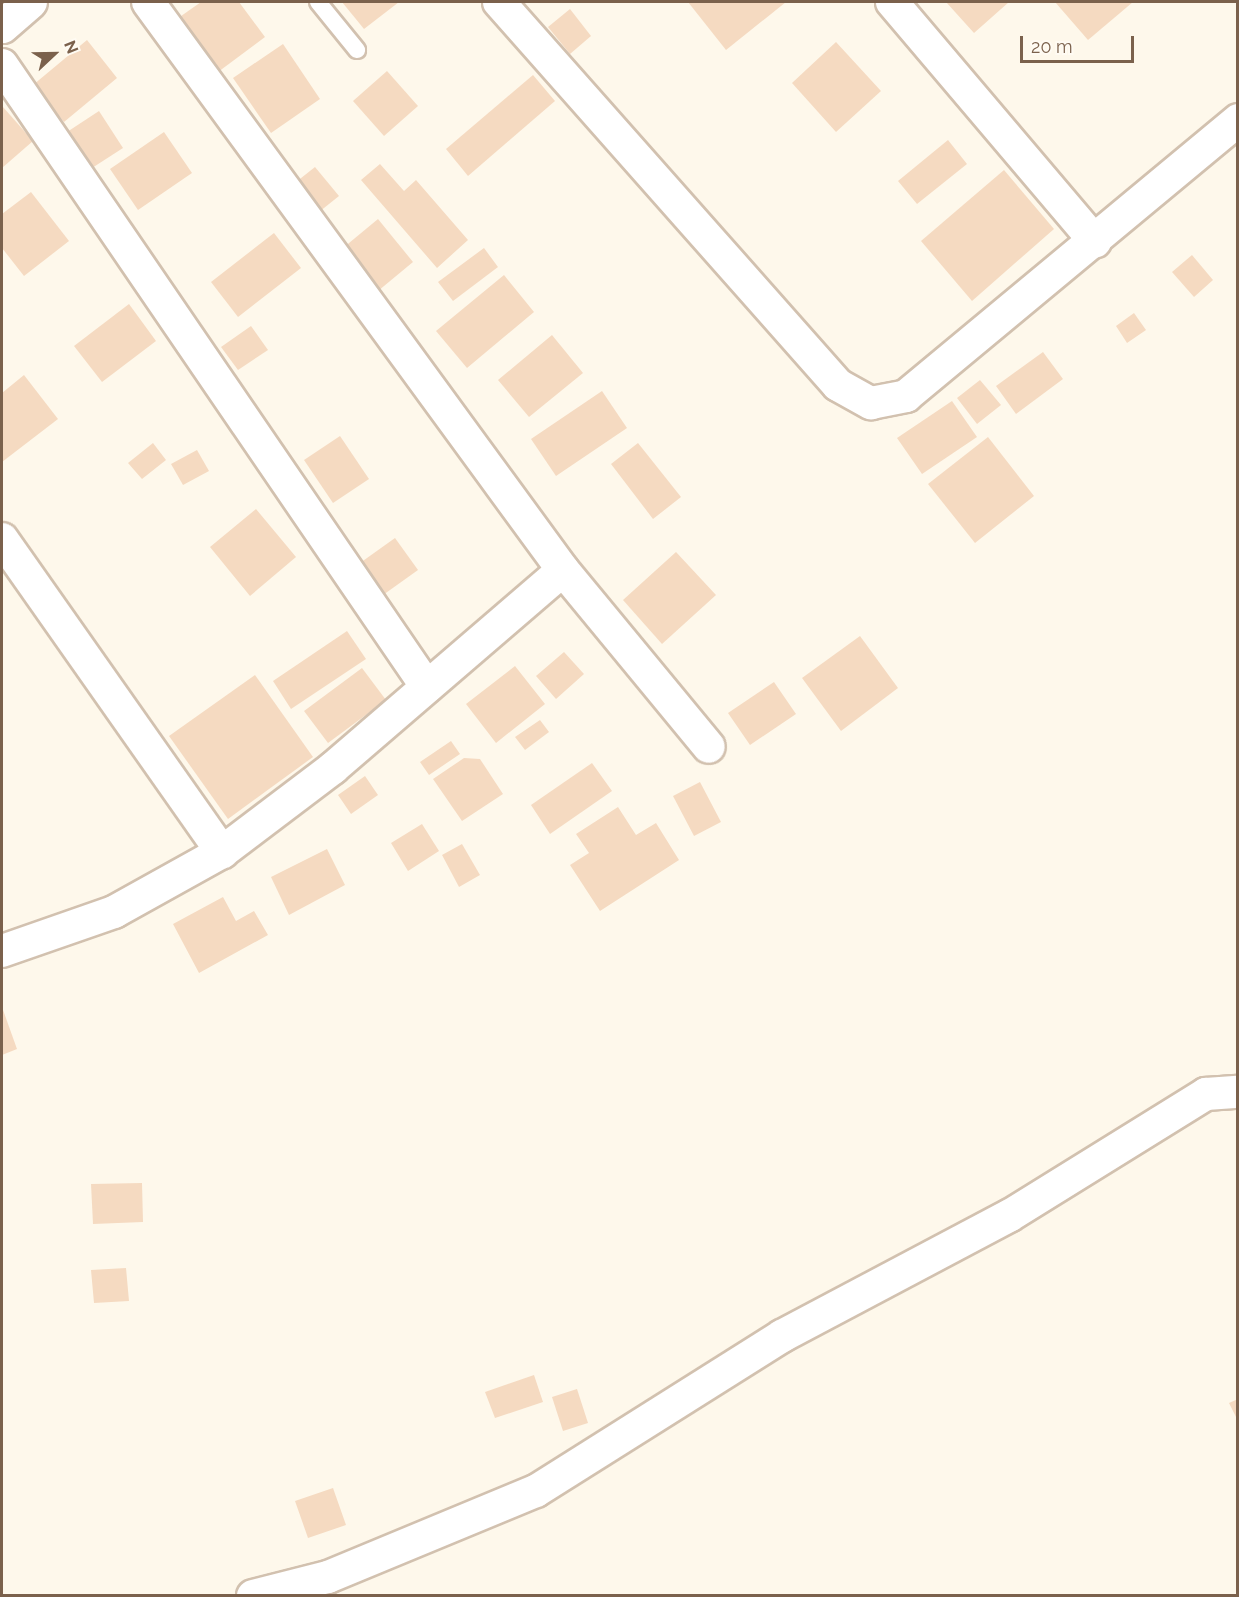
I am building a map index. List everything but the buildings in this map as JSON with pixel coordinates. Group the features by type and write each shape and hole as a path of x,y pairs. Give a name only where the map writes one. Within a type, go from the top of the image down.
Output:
{"main road":[{"path":"2,26 30,2"}],"street":[{"path":"148,2 564,570 709,747"},
{"path":"498,2 838,385 871,403 906,396 1238,120"},
{"path":"892,2 1095,241"},
{"path":"2,65 428,687"},
{"path":"2,539 222,852"},
{"path":"2,951 114,912 222,852 428,687 564,570"},
{"path":"253,1596 328,1577 536,1491 782,1336 999,1221 1206,1094 1238,1092"}],"lane":[{"path":"318,2 357,50"}]}
